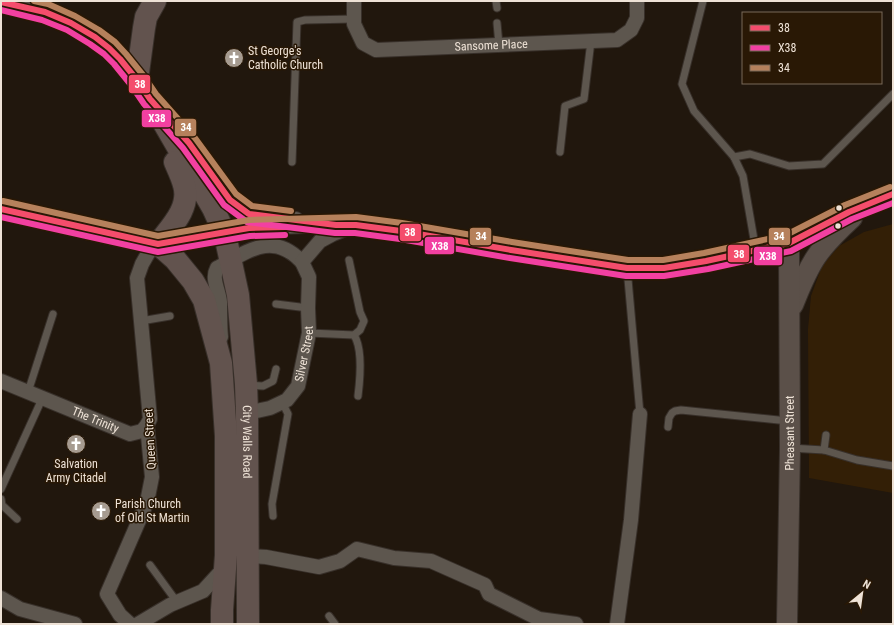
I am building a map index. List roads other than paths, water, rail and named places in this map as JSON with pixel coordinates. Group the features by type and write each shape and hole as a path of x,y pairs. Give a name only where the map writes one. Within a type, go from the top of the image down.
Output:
{"main road":[{"path":"137,80 146,17 154,1"},
{"path":"1,2 25,6 45,12 71,23 95,36 120,59 150,99 185,187 185,202 179,216 156,244 1,209"},
{"name":"City Walls Road","path":"150,99 213,208 224,232 238,295 247,412 248,624"},
{"path":"789,243 849,212 893,194"},
{"path":"790,314 804,278 816,257 832,237 864,206"},
{"name":"Pheasant Street","path":"787,624 790,448 789,243"},
{"name":"City Walls Road","path":"156,244 175,259 193,281 204,300 221,363 226,436 226,555 222,624"}],"street":[{"name":"Sansome Place","path":"354,1 354,24 363,43 376,50 617,40 631,30 637,18 637,1"},
{"path":"150,99 189,143 230,200 249,214 401,231 627,268 664,268 706,261 789,243"},
{"path":"156,244 249,228 336,224"},
{"path":"230,260 249,250 274,245 288,250 302,262 320,241 356,225"},
{"name":"Queen Street","path":"130,624 120,615 108,594 147,502 152,477 147,425 150,419 137,278 142,264 156,244"},
{"name":"City Walls Road","path":"221,363 220,299 215,282 215,271 217,268 230,260"},
{"name":"Silver Street","path":"247,412 270,408 287,400 298,386 309,333 309,278 302,262"},
{"name":"The Trinity","path":"1,381 130,434 142,431 147,425"},
{"path":"617,624 632,520 640,414"},
{"path":"248,556 266,557 319,567 340,561 357,549 394,558 431,560 485,585 489,594 539,620 576,624"},
{"path":"138,624 177,602 204,591 225,567"},
{"path":"1,598 20,608 75,624"}],"lane":[{"path":"703,1 682,84 694,111 734,157 743,176 756,250"},
{"path":"292,162 297,22 305,20 354,19"},
{"path":"497,23 499,45"},
{"path":"560,152 565,106 584,99 591,41"},
{"path":"734,157 750,154 789,166 823,164 893,94"},
{"path":"309,333 354,335 360,330 364,321 360,312 349,260"},
{"path":"627,268 640,414"},
{"path":"276,304 308,308"},
{"path":"28,392 53,314"},
{"path":"140,321 170,316"},
{"path":"354,335 360,356 358,396"},
{"path":"246,384 263,386 273,381 276,370"},
{"path":"1,489 42,398"},
{"path":"273,516 272,504 288,414 282,402"},
{"path":"668,428 672,413 680,410 790,422"},
{"path":"824,450 826,435"},
{"path":"790,448 824,450 857,460 893,466"},
{"path":"1,499 2,505 17,519"},
{"path":"150,565 177,602"},
{"path":"329,616 335,624"}],"place":[{"name":"St George's Catholic Church","path":"234,58"},
{"name":"Salvation Army Citadel","path":"76,444"},
{"name":"Parish Church of Old St Martin","path":"101,511"}]}
